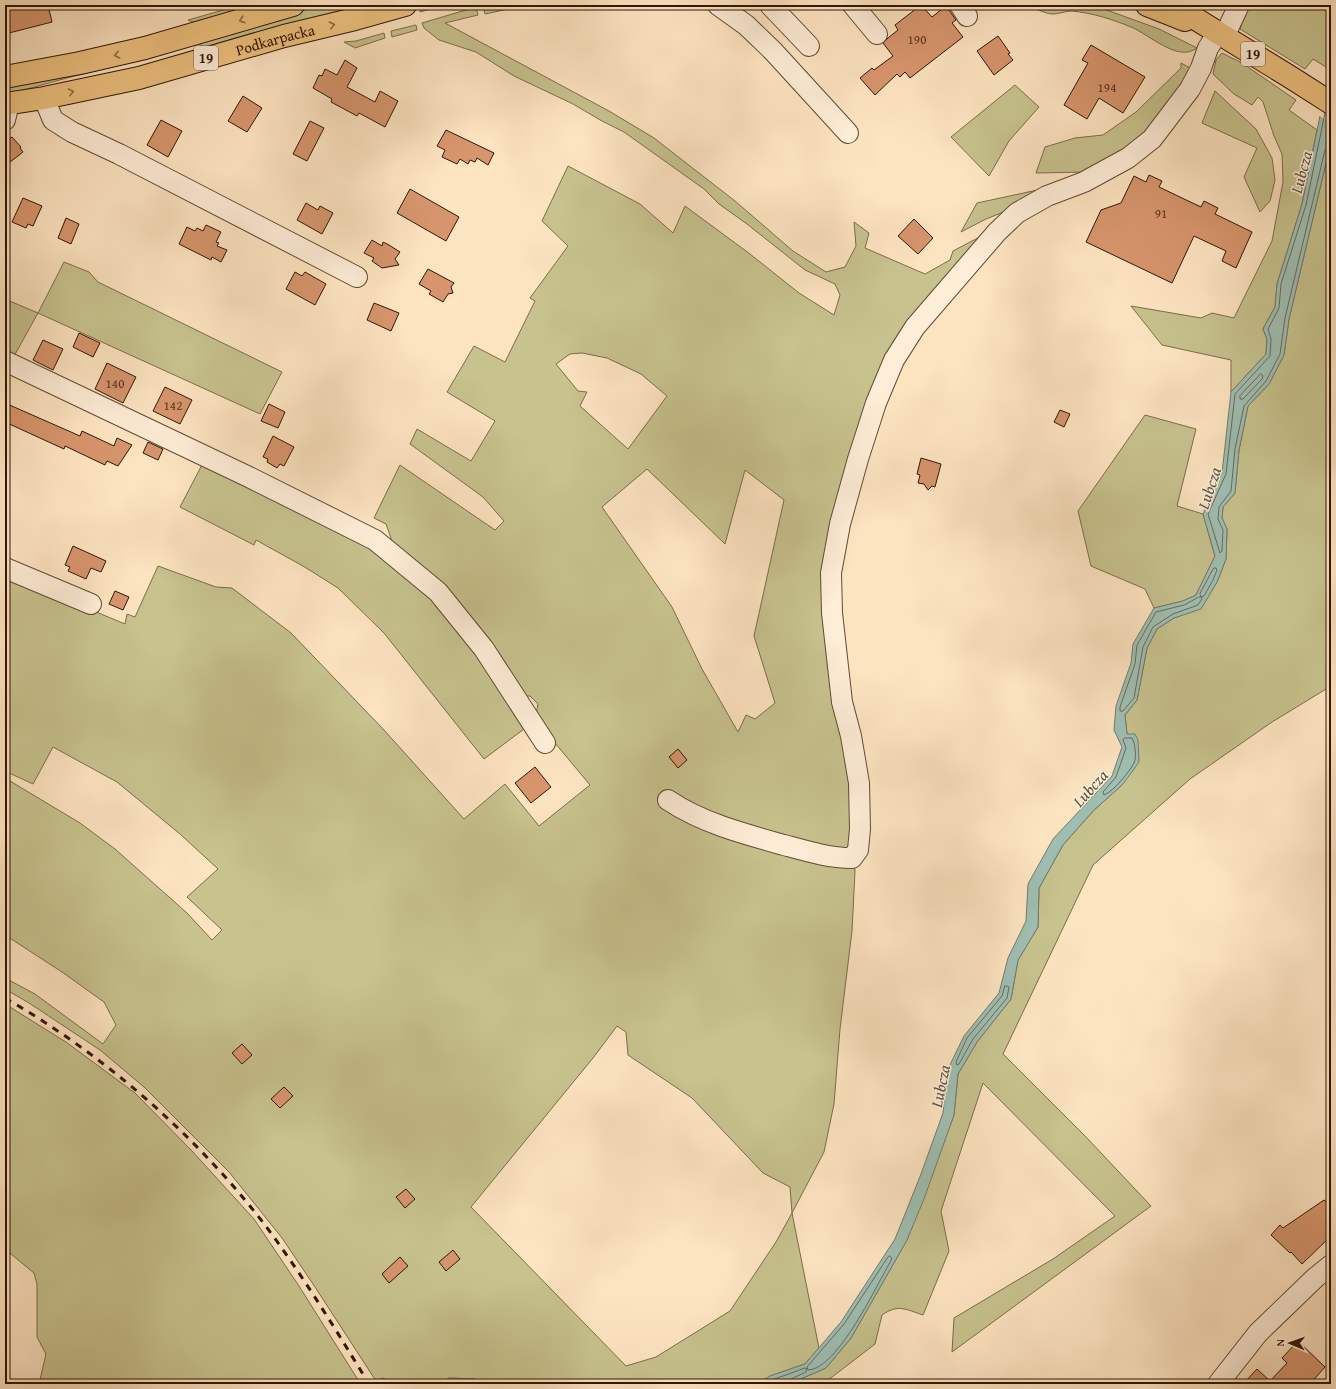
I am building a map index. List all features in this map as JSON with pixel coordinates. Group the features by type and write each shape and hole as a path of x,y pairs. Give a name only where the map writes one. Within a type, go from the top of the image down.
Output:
{"highway":[{"name":"Podkarpacka","path":"5,77 80,63 145,48 293,5"},
{"name":"Podkarpacka","path":"6,109 44,98 139,78 284,36 405,5"},
{"name":"19","path":"1147,5 1221,35"},
{"name":"19","path":"1173,5 1331,103"},
{"path":"139,78 148,61 187,51 189,44 185,41 177,39"}],"street":[{"path":"718,5 746,25 773,51 848,133"},
{"path":"770,5 809,46"},
{"path":"853,5 877,34"},
{"path":"668,800 681,809 722,827 812,853 840,858 852,858 858,850 860,829 860,783 851,736 842,702 832,613 831,573 840,524 858,459 876,403 894,360 915,327 997,232 1017,213 1047,196 1084,182 1128,158 1152,139 1190,89 1201,68 1208,48 1221,35 1239,5"},
{"path":"44,98 53,120 72,132 119,154 357,277"},
{"path":"5,361 249,477 375,540 438,592 484,649 546,743"},
{"path":"5,568 91,604"},
{"path":"1218,1384 1258,1333 1315,1278 1331,1265"}],"shaded area":[{"path":"241,5 263,5 197,24 188,20"},
{"path":"322,5 337,5 340,15 210,48 203,47 197,42"},
{"path":"422,5 445,5 420,12"},
{"path":"483,5 527,5 485,14"},
{"path":"1027,5 1093,5 1159,29 1197,48 1189,52 1173,50 1131,27 1109,19 1087,13 1072,11 1050,14"},
{"path":"1247,5 1331,5 1331,70 1313,59 1305,69 1240,29"},
{"path":"476,7 478,15 445,23 609,111 654,138 735,201 793,251 826,272 845,267 856,246 854,222 869,233 865,248 925,274 950,260 953,251 993,230 906,322 885,369 836,518 855,871 852,931 840,1029 834,1104 824,1152 792,1213 819,1348 805,1364 770,1376 758,1384 479,1384 475,1379 449,1378 439,1384 394,1384 383,1378 376,1381 282,1238 229,1172 144,1087 100,1050 5,989 5,978 35,994 103,1044 116,1025 104,1002 62,972 5,935 5,781 10,781 80,823 115,849 187,913 212,940 222,930 187,897 218,869 180,834 117,782 53,747 33,784 5,771 5,574 125,624 127,614 135,617 158,566 216,587 232,588 291,633 384,730 464,819 505,784 539,826 590,785 535,719 538,704 530,696 526,696 434,579 392,541 386,524 374,518 400,465 495,530 504,521 483,497 410,444 417,429 471,461 495,421 447,392 474,346 505,362 535,301 530,298 568,246 542,221 568,166 640,204 673,233 685,206 750,254 799,293 834,315 840,295 835,284 805,270 719,204 704,189 624,132 573,104 514,76 476,52 439,40 424,28 422,23","holes":["582,353 607,358 641,374 667,396 628,449 580,406 587,392 578,391 556,364 570,354","647,469 725,544 745,470 784,500 754,636 775,703 755,719 746,715 738,732 702,669 672,607 602,507","617,1026 626,1032 628,1055 692,1098 763,1173 790,1187 792,1213 776,1242 730,1311 656,1357 626,1366 471,1207 593,1058"]},
{"path":"416,25 417,30 392,37 391,31"},
{"path":"384,33 385,38 355,48 344,42 356,41"},
{"path":"1222,53 1242,63 1296,100 1289,110 1317,130 1302,204 1277,284 1275,307 1263,329 1267,339 1266,354 1231,392 1231,360 1162,345 1131,306 1201,318 1212,313 1234,318 1272,241 1283,182 1282,154 1274,136 1263,102 1258,97 1252,105 1234,94 1213,74 1216,60"},
{"path":"1181,63 1194,70 1134,148 1086,172 1036,173 1045,147 1075,138 1103,135 1136,112 1181,68"},
{"path":"124,64 67,78 5,95 5,85"},
{"path":"1015,85 1039,107 1009,141 989,176 951,137"},
{"path":"1215,91 1256,129 1272,158 1275,180 1270,201 1260,212 1244,177 1257,148 1202,123"},
{"path":"1331,142 1331,671 1328,678 1331,681 1331,686 1272,722 1190,779 1093,865 1003,1054 1086,1137 1151,1206 952,1352 954,1318 1053,1259 1115,1216 983,1083 941,1211 949,1251 923,1315 897,1309 882,1315 875,1344 823,1384 789,1384 826,1368 851,1338 907,1240 954,1115 958,1074 977,1042 1011,999 1018,960 1038,927 1039,888 1063,845 1093,811 1123,784 1127,734 1125,715 1137,700 1147,648 1157,629 1174,618 1201,608 1217,582 1226,559 1227,529 1222,518 1223,507 1235,493 1239,450 1248,406 1269,384 1284,355 1289,319"},
{"path":"1042,189 1026,203 986,219 961,232 977,203"},
{"path":"64,262 89,272 98,282 282,372 260,414 38,313"},
{"path":"5,299 38,313 13,358 5,355"},
{"path":"1145,415 1196,429 1177,506 1203,514 1215,556 1196,595 1183,601 1154,608 1145,589 1091,566 1078,511"},
{"path":"204,461 364,539 447,613 528,726 484,759 384,633 338,588 303,566 256,540 254,545 180,507"},
{"path":"5,1004 66,1042 135,1093 192,1151 254,1219 299,1286 360,1383 39,1384 46,1354 37,1337 37,1284 34,1273 5,1249"}],"water":[{"path":"1331,85 1331,142 1289,319 1284,355 1269,384 1248,406 1239,450 1235,493 1223,507 1222,518 1227,529 1226,559 1217,582 1201,609 1174,618 1157,629 1147,648 1137,700 1125,715 1127,734 1135,734 1138,740 1139,762 1123,784 1093,811 1063,845 1039,888 1038,927 1018,960 1011,999 977,1042 958,1074 954,1115 924,1199 907,1240 851,1338 826,1368 789,1384 758,1384 770,1376 805,1364 841,1322 895,1239 943,1113 947,1071 964,1036 999,993 1008,958 1026,921 1028,884 1053,839 1112,776 1122,747 1114,730 1116,706 1131,663 1133,644 1154,608 1183,601 1196,595 1215,556 1203,514 1222,473 1231,392 1266,354 1267,339 1263,329 1275,307 1277,284 1302,204 1320,116"},
{"path":"449,1378 475,1379 479,1384 439,1384"}],"pier":[{"path":"1330,84 1331,85 1331,123 1318,115"}],"building":[{"path":"5,5 48,5 52,22 5,34"},
{"path":"921,5 932,17 946,6 956,20 952,23 963,37 910,78 905,72 900,77 897,74 875,95 860,78 872,68 874,70 893,56 883,43 898,30 895,25"},
{"path":"998,36 1013,60 994,75 977,51"},
{"path":"1091,45 1145,77 1123,113 1099,98 1087,119 1064,105 1088,63 1082,60"},
{"path":"345,60 357,68 347,87 375,102 380,91 398,101 385,127 359,113 357,116 331,102 332,99 313,88 319,75 322,76 325,69 337,75"},
{"path":"243,96 262,108 247,132 228,121"},
{"path":"161,120 182,131 168,157 147,145"},
{"path":"310,121 324,128 307,161 293,154"},
{"path":"446,130 494,153 488,165 477,158 475,162 470,160 468,164 460,159 457,164 442,157 445,150 437,146"},
{"path":"12,137 21,147 20,148 23,152 5,166 5,142"},
{"path":"1149,175 1162,181 1159,187 1201,207 1204,201 1218,208 1215,214 1252,232 1236,268 1222,261 1226,251 1194,236 1172,283 1086,242 1101,210 1121,203 1134,176 1146,182"},
{"path":"410,189 459,217 446,241 397,213"},
{"path":"23,198 42,206 33,226 28,224 26,228 12,222"},
{"path":"306,203 318,210 320,206 333,213 322,234 297,220"},
{"path":"66,218 79,224 71,244 58,238"},
{"path":"914,219 933,238 918,254 898,236"},
{"path":"206,225 221,232 216,242 219,243 217,246 227,250 221,262 212,257 211,260 179,244 187,227 195,231 197,228 203,231"},
{"path":"372,240 382,246 383,242 400,252 395,259 399,265 382,268 372,261 374,258 364,253"},
{"path":"428,269 454,283 451,287 453,293 448,294 443,302 429,294 431,291 419,284"},
{"path":"295,272 302,276 305,272 326,284 315,305 286,289"},
{"path":"374,303 399,313 391,331 367,320"},
{"path":"79,333 100,343 93,357 73,347"},
{"path":"43,340 63,349 53,370 33,360"},
{"path":"107,363 136,377 123,403 95,389"},
{"path":"165,387 192,400 180,424 153,411"},
{"path":"5,403 80,436 82,431 114,446 117,438 132,445 118,466 107,461 105,465 65,446 64,449 5,422"},
{"path":"269,404 285,412 278,428 261,421"},
{"path":"1060,410 1070,414 1064,427 1054,422"},
{"path":"273,436 294,447 284,466 280,464 277,468 267,462 268,459 263,457"},
{"path":"148,442 163,449 158,460 143,453"},
{"path":"921,458 941,464 935,487 932,486 928,490 924,484 918,483 920,475 917,474"},
{"path":"73,546 106,561 101,572 91,568 86,579 68,571 70,567 65,565"},
{"path":"115,591 129,597 123,610 109,604"},
{"path":"678,749 687,760 678,768 669,757"},
{"path":"535,767 551,787 531,803 515,783"},
{"path":"242,1044 252,1055 242,1064 232,1053"},
{"path":"284,1087 293,1096 280,1108 271,1099"},
{"path":"406,1189 415,1199 405,1208 396,1197"},
{"path":"1324,1200 1331,1206 1331,1236 1302,1264 1291,1252 1290,1253 1271,1235 1280,1225 1283,1228"},
{"path":"453,1250 460,1259 446,1271 439,1262"},
{"path":"400,1257 408,1266 389,1283 382,1274"},
{"path":"1298,1341 1325,1367 1310,1384 1243,1384 1257,1369 1270,1381 1287,1363 1282,1358"}],"railway":[{"path":"5,998 42,1020 112,1071 178,1128 209,1159 238,1191 279,1244 319,1303 369,1384"}],"water label":[{"name":"Lubcza","path":"1301,172"},
{"name":"Lubcza","path":"1209,488"},
{"name":"Lubcza","path":"1090,788"},
{"name":"Lubcza","path":"940,1086"}]}
